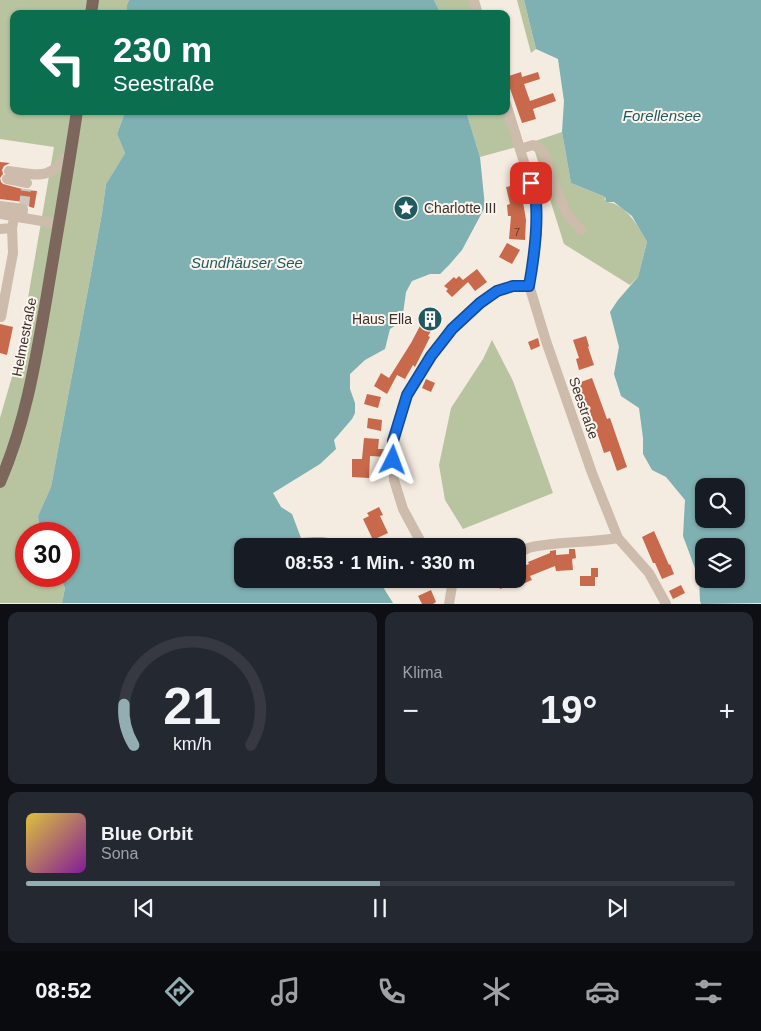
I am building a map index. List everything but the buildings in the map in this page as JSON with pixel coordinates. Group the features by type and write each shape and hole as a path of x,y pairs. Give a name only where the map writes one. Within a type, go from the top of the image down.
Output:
{"main road":[{"name":"Helmestraße","path":"0,482 8,464 34,369 76,115"}],"street":[{"name":"Seestraße","path":"509,115 536,201 536,240 529,286 546,341 588,464 618,538 649,573 666,604"},
{"path":"520,149 534,145 541,149 558,194 568,214 581,230"},
{"path":"8,175 27,182 53,171 62,164 69,154"},
{"path":"0,206 59,224"},
{"path":"0,214 21,213"},
{"path":"1,317 13,253 12,228 21,213"},
{"path":"0,229 12,228"},
{"path":"419,538 403,509 394,480 393,441 407,395 431,356 452,329 480,303 497,291 513,286 529,286"},
{"path":"526,549 531,547 618,538"},
{"path":"450,604 453,588"}],"green space":[{"path":"0,0 129,0 127,10 10,10 10,115 124,115 117,134 125,153 106,184 51,487 38,516 39,522 15,522 15,587 64,587 62,603 0,603 0,418 18,356 54,147 0,139"},
{"path":"434,0 479,0 482,10 439,10"},
{"path":"517,0 524,0 536,49 531,53"},
{"path":"510,101 524,145 480,157 467,115 510,115"},
{"path":"562,132 571,183 603,196 606,198 603,201 606,199 606,202 620,206 631,216 647,242 638,277 630,285 564,244 535,152 529,143"},
{"path":"492,340 513,381 553,493 463,529 445,500 439,465 451,408 483,359"}],"water":[{"path":"129,0 434,0 439,10 127,10"},
{"name":"Forellensee","path":"524,0 761,0 761,603 701,604 699,588 745,588 745,538 695,538 695,568 683,536 685,500 666,477 652,470 643,454 639,408 621,396 614,374 619,347 610,312 638,277 647,242 632,216 614,202 606,202 606,198 603,196 571,183 562,132 564,101 558,59 536,49"},
{"name":"Sundhäuser See","path":"124,115 467,115 480,157 485,207 462,250 440,274 430,274 412,281 406,292 402,321 390,329 385,349 365,360 350,374 350,389 355,403 355,413 334,440 336,449 320,464 273,493 281,507 292,514 301,538 234,538 234,588 384,588 393,603 62,603 64,587 80,587 80,522 39,522 38,516 51,487 106,184 125,153 117,134"}],"tunnel":[{"path":"24,206 26,189"}],"place":[{"name":"Charlotte III","path":"406,208"},
{"name":"Haus Ella","path":"430,319"}],"route":[{"path":"393,460 393,441 407,395 431,356 452,329 480,303 497,291 513,286 529,286 536,232 536,201 531,183"}]}
